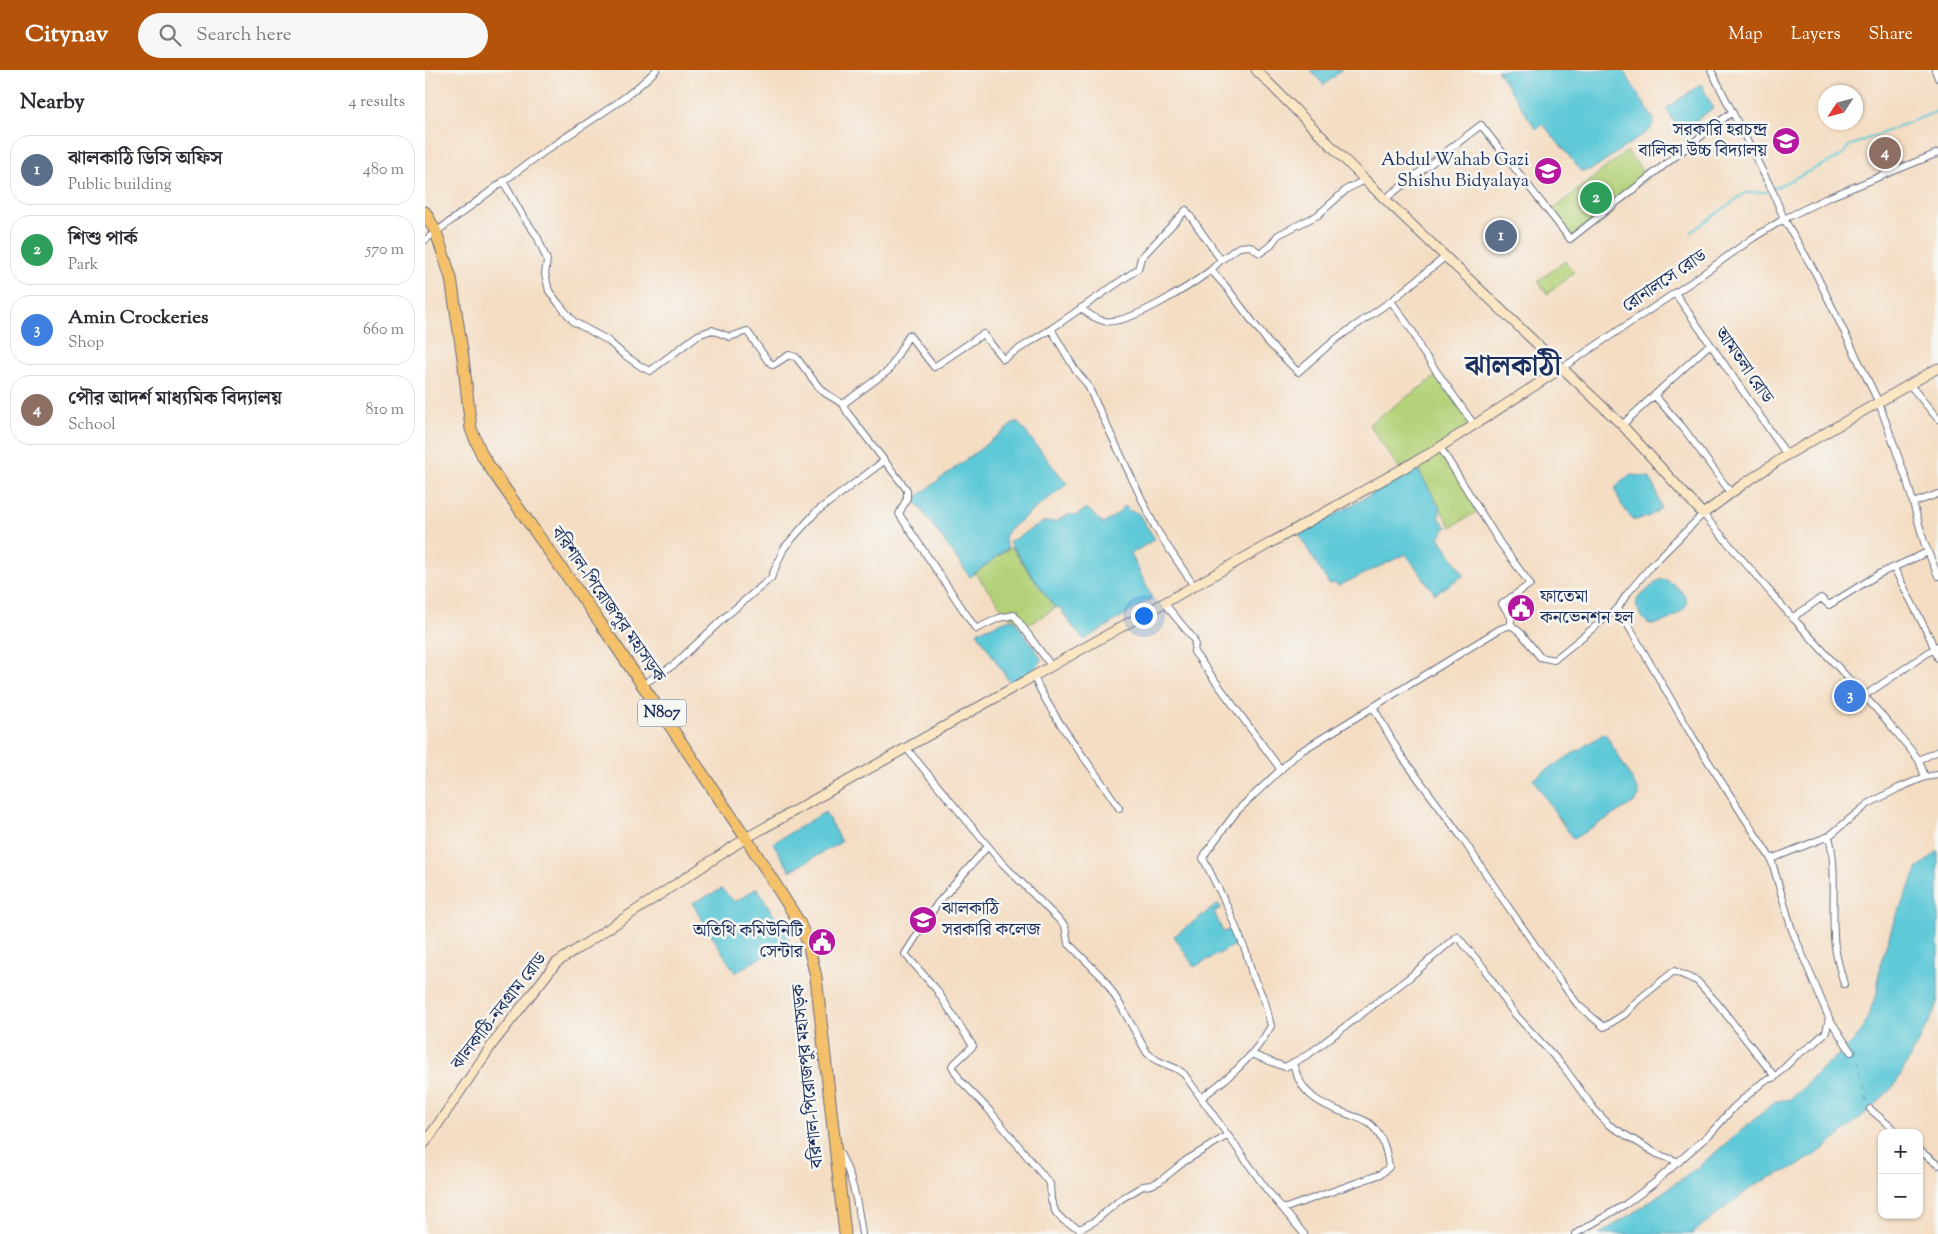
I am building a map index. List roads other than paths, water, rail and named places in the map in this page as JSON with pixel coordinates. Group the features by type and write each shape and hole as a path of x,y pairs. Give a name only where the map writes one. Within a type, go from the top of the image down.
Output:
{"highway":[{"name":"বরিশাল-পিরোজপুর মহাসড়ক","path":"425,212 436,232 451,278 471,430 483,457 601,624 746,838 799,922 808,943 816,977 845,1234"}],"main road":[{"path":"1256,70 1365,180 1623,425 1703,514 1787,455 1911,386 1938,368"},
{"name":"ঝালকাঠি-নবগ্রাম রোড","path":"425,1144 494,1042 556,963 746,838 1440,447 1562,368"}],"street":[{"path":"425,240 503,181 608,111 640,86 656,70"},
{"path":"1711,70 1771,189 1784,219 1816,274 1879,403 1907,481 1928,552 1938,576"},
{"path":"1935,70 1938,78"},
{"path":"1386,198 1481,125 1570,239 1732,112"},
{"name":"রোনালসে রোড","path":"1562,368 1784,219 1827,198 1938,152"},
{"path":"1081,308 1092,317 1106,322 1121,319 1171,298 1192,286 1239,247 1250,246 1260,252 1270,246 1278,235 1318,215 1347,190 1365,180"},
{"path":"503,181 522,215 537,236 547,260 545,274 549,291 574,322 607,340 642,367 650,371 698,336 712,330 730,337 747,331 768,361 773,364 789,355 796,357 825,393 843,404 847,412 907,490 907,498 899,514 975,630 999,618 1014,615 1052,667"},
{"path":"843,404 889,370 909,335 933,367 983,334 1003,359 1051,329 1138,269 1141,258 1186,210 1221,260"},
{"path":"1211,270 1268,342 1298,372 1336,339 1391,301 1445,257"},
{"name":"আমতলা রোড","path":"1675,293 1787,455"},
{"path":"1391,301 1413,332 1420,348 1475,426"},
{"path":"1051,329 1076,372 1087,384 1156,529 1194,586"},
{"path":"1623,425 1709,344"},
{"path":"1911,386 1938,419"},
{"path":"1655,396 1684,429 1731,493"},
{"path":"1440,447 1500,543 1530,584 1502,604 1511,617 1511,625"},
{"path":"643,685 675,664 725,617 771,578 784,548 816,512 885,461"},
{"path":"1913,503 1938,494"},
{"path":"1511,625 1521,633 1540,656 1554,660 1618,608 1627,594 1652,565 1703,514 1792,618 1864,696 1919,760 1925,776"},
{"path":"1792,618 1821,598 1829,605 1857,587 1928,552"},
{"path":"1894,568 1936,647 1938,658"},
{"path":"1164,603 1193,638 1195,643 1194,652 1281,770"},
{"path":"1618,608 1694,739 1771,859 1792,930 1829,1018 1851,1052"},
{"path":"1201,1098 1229,1078 1259,1046 1271,1026 1265,1002 1252,974 1246,952 1227,906 1203,858 1207,850 1237,811 1298,753 1500,628 1511,625"},
{"path":"1864,696 1936,647"},
{"path":"1033,677 1074,746 1097,774 1119,808"},
{"path":"1373,707 1400,754 1460,835 1578,1005 1604,1028 1625,1014 1637,1000 1674,971 1697,981 1775,1076"},
{"path":"907,749 1002,863 1065,926 1068,944 1104,979 1147,1053 1158,1061 1184,1074 1267,1190 1304,1234"},
{"path":"1919,760 1938,751"},
{"path":"1771,859 1829,836 1868,804 1925,776 1938,775"},
{"path":"1829,836 1835,864 1833,887 1834,938 1844,984"},
{"path":"988,846 937,904 905,954 936,989 973,1046 952,1066 960,1080 989,1110 1050,1184 1051,1200 1056,1213 1064,1221 1080,1229 1095,1221 1121,1199 1143,1186 1151,1186 1160,1181 1185,1161 1228,1135"},
{"path":"1251,1054 1285,1067 1309,1054 1366,1011 1457,936 1483,967 1513,1012 1563,1066 1594,1109 1609,1124 1657,1154 1679,1162"},
{"path":"1575,1234 1626,1204 1679,1162 1711,1133 1733,1107 1764,1081 1775,1076 1826,1032 1829,1018"},
{"path":"1283,1209 1381,1174 1389,1167 1382,1139 1373,1126 1357,1117 1325,1106 1312,1098 1303,1086 1293,1063"},
{"path":"1870,1109 1893,1129"},
{"path":"835,1145 845,1162 862,1234"},
{"path":"1923,1153 1938,1166"}],"water":[{"path":"1310,70 1342,70 1324,85"},
{"path":"1497,70 1623,70 1654,120 1650,130 1591,170 1581,171 1543,124 1536,129"},
{"path":"1701,84 1713,108 1681,132 1666,109"},
{"path":"1017,421 1067,484 1008,530 1005,539 1008,548 970,577 914,499"},
{"path":"1417,468 1440,508 1439,518 1447,527 1439,537 1464,575 1435,594 1406,554 1338,586 1335,583 1329,584 1299,535"},
{"path":"1631,475 1649,477 1654,485 1661,508 1648,517 1633,520 1621,504 1615,489 1621,481"},
{"path":"1125,506 1130,511 1138,513 1155,539 1131,554 1152,598 1084,640 1059,607 1055,608 1009,542 1043,522 1055,522 1070,514 1076,516 1087,508 1103,524"},
{"path":"1665,579 1683,593 1686,605 1670,619 1650,624 1644,619 1638,609 1638,598 1659,580"},
{"path":"1010,619 1015,621 1042,659 1033,670 1010,683 977,632"},
{"path":"1605,733 1638,790 1639,796 1636,801 1573,839 1533,779"},
{"path":"825,812 841,842 790,871 773,843"},
{"path":"1938,851 1938,999 1932,1017 1895,1085 1825,1148 1797,1166 1756,1184 1693,1234 1599,1234 1632,1214 1698,1167 1776,1101 1790,1099 1849,1046 1863,1029 1877,993 1880,965 1894,921 1918,868"},
{"path":"757,888 789,940 735,973 692,903 722,889 735,902"},
{"path":"1218,904 1221,908 1214,912 1223,932 1229,930 1235,945 1194,967 1174,936"}],"waterway":[{"path":"1691,232 1745,193 1766,192 1841,156 1849,146 1938,111"}],"place":[{"name":"সরকারি হরচন্দ্র বালিকা উচ্চ বিদ্যালয়","path":"1786,141"},
{"name":"পৌর আদর্শ মাধ্যমিক বিদ্যালয়","path":"1885,153"},
{"name":"Abdul Wahab Gazi Shishu Bidyalaya","path":"1548,171"},
{"name":"শিশু পার্ক","path":"1596,198"},
{"name":"ঝালকাঠি ডিসি অফিস","path":"1501,236"},
{"name":"ফাতেমা কনভেনশন হল","path":"1521,608"},
{"name":"Amin Crockeries","path":"1850,696"},
{"name":"ঝালকাঠি সরকারি কলেজ","path":"923,920"},
{"name":"অতিথি কমিউনিটি সেন্টার","path":"822,942"}],"district":[{"name":"ঝালকাঠী","path":"1513,368"}]}
